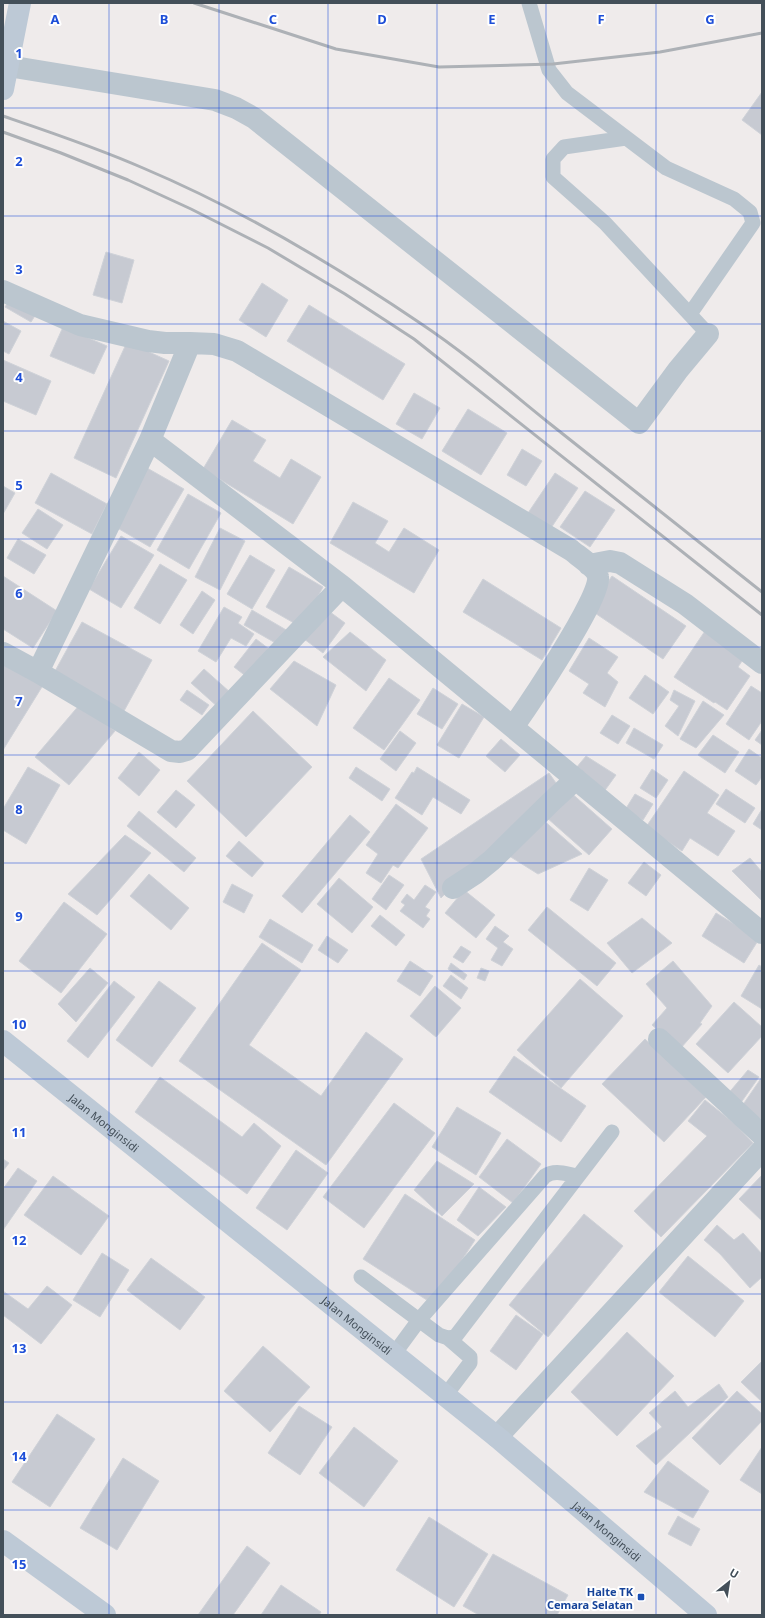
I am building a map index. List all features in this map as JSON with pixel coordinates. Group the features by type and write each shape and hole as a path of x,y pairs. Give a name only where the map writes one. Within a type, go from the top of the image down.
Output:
{"main road":[{"path":"3,89 20,3"},
{"name":"Jalan Monginsidi","path":"3,1041 497,1437 706,1615"},
{"path":"3,1541 105,1615"}],"street":[{"path":"8,66 215,100 236,108 254,118 639,422 678,370 708,334"},
{"path":"3,291 80,325 148,342 165,344 214,344 237,351 540,531 571,550 589,565 597,573 599,579 598,588 589,608 513,727"},
{"path":"38,672 150,440 190,343"},
{"path":"150,440 342,586 762,933"},
{"path":"589,565 610,561 620,563 685,604 762,663"},
{"path":"3,654 38,672 171,751 180,752 187,750 342,586"},
{"path":"453,888 476,873 492,860 552,801 576,780"},
{"path":"659,1039 762,1135"},
{"path":"497,1437 762,1150"}],"lane":[{"path":"529,3 549,70 567,93 666,168 734,199 750,212 753,223 690,314"},
{"path":"626,138 564,147 553,159 553,177 604,223 708,334"},
{"path":"448,1338 455,1336 462,1329 612,1132"},
{"path":"394,1354 420,1320 544,1176 550,1172 578,1176"},
{"path":"361,1278 439,1335 448,1338 470,1357 470,1363 446,1396"}],"building":[{"path":"762,92 762,135 742,120"},
{"path":"106,252 134,260 122,303 93,295"},
{"path":"262,283 288,300 266,337 239,320"},
{"path":"12,296 38,311 31,322 5,307"},
{"path":"309,305 405,364 383,400 287,341"},
{"path":"3,321 21,331 9,354 3,351"},
{"path":"63,327 107,346 94,374 50,356"},
{"path":"127,342 169,361 116,478 74,458"},
{"path":"3,360 51,381 36,415 3,401"},
{"path":"414,393 440,408 422,439 396,424"},
{"path":"468,409 507,433 481,475 442,451"},
{"path":"232,420 266,440 253,461 280,478 291,459 321,477 293,524 203,469"},
{"path":"522,449 542,461 526,486 507,475"},
{"path":"147,468 184,489 150,547 114,526"},
{"path":"51,473 107,504 92,534 35,503"},
{"path":"555,473 578,488 551,528 528,513"},
{"path":"3,486 15,493 3,514"},
{"path":"585,491 615,510 590,547 560,527"},
{"path":"188,494 221,513 189,569 157,550"},
{"path":"353,502 388,521 375,543 389,552 404,528 439,550 414,593 330,543"},
{"path":"38,509 63,525 47,549 22,533"},
{"path":"220,528 245,541 220,590 195,577"},
{"path":"121,536 154,555 121,608 89,589"},
{"path":"18,539 46,555 34,574 7,558"},
{"path":"250,555 275,570 252,609 227,594"},
{"path":"160,564 187,580 160,624 134,608"},
{"path":"289,567 323,587 301,627 266,607"},
{"path":"3,576 57,611 33,648 3,629"},
{"path":"612,576 686,626 663,659 589,609"},
{"path":"483,579 561,628 542,660 463,612"},
{"path":"202,591 215,600 193,634 180,625"},
{"path":"224,607 242,617 238,623 254,634 246,646 231,638 216,662 198,651"},
{"path":"326,609 345,623 323,653 304,639"},
{"path":"252,610 288,631 279,645 244,625"},
{"path":"82,622 152,660 124,711 54,673"},
{"path":"707,628 746,655 738,667 750,676 727,710 674,677"},
{"path":"350,632 386,660 366,691 323,657"},
{"path":"589,638 618,657 607,673 618,682 605,707 583,693 589,684 569,671"},
{"path":"256,639 273,652 251,680 234,667"},
{"path":"294,661 336,685 317,726 270,689"},
{"path":"3,665 45,682 3,750"},
{"path":"204,669 231,693 219,708 191,683"},
{"path":"645,675 669,692 653,714 629,698"},
{"path":"389,678 420,700 384,750 353,728"},
{"path":"751,686 762,693 762,721 749,740 726,724"},
{"path":"433,688 458,704 442,729 417,714"},
{"path":"187,690 209,705 202,715 180,700"},
{"path":"674,690 695,701 678,736 665,726 679,706 670,700"},
{"path":"703,701 724,715 696,748 680,739"},
{"path":"81,703 115,731 69,785 35,757"},
{"path":"462,704 484,717 459,758 437,745"},
{"path":"253,711 312,767 246,837 187,781"},
{"path":"612,715 630,726 618,744 600,733"},
{"path":"634,728 663,745 654,759 626,743"},
{"path":"762,730 762,745 755,740"},
{"path":"400,731 416,743 396,771 380,759"},
{"path":"713,735 739,752 725,773 698,755"},
{"path":"501,739 520,755 505,772 486,756"},
{"path":"749,749 762,758 762,777 756,785 735,771"},
{"path":"139,752 160,770 139,796 118,778"},
{"path":"586,756 616,775 603,793 576,768"},
{"path":"28,767 60,785 26,844 3,830 3,809"},
{"path":"356,767 390,789 382,801 349,778"},
{"path":"417,767 470,800 461,814 433,797 422,815 395,798"},
{"path":"652,769 668,780 656,798 640,788"},
{"path":"684,771 719,795 707,813 735,831 718,856 690,838 682,851 646,827"},
{"path":"549,773 556,783 441,898 421,859"},
{"path":"726,789 755,808 745,823 716,804"},
{"path":"176,790 195,805 176,828 157,812"},
{"path":"569,791 612,829 589,855 546,817"},
{"path":"635,794 653,804 643,820 625,810"},
{"path":"396,804 428,828 398,868 393,865 381,883 366,873 378,854 366,845"},
{"path":"762,809 762,830 753,824"},
{"path":"139,811 196,858 184,872 127,826"},
{"path":"350,815 370,832 302,913 282,896"},
{"path":"542,819 582,854 538,874 506,854"},
{"path":"125,835 151,853 97,915 68,894"},
{"path":"239,841 264,863 252,877 226,856"},
{"path":"750,858 762,872 762,901 732,871"},
{"path":"644,862 661,875 646,896 628,883"},
{"path":"589,868 608,880 588,911 570,900"},
{"path":"149,874 189,908 171,930 130,896"},
{"path":"389,875 404,885 386,910 372,899"},
{"path":"339,878 373,907 352,933 317,904"},
{"path":"232,884 253,895 244,913 223,902"},
{"path":"425,885 436,892 425,907 430,910 426,916 430,919 423,928 400,911 405,905 401,902 407,894 414,900"},
{"path":"464,890 495,915 476,938 445,913"},
{"path":"64,902 107,934 61,993 19,961"},
{"path":"547,907 616,963 597,986 528,930"},
{"path":"716,913 759,939 744,963 702,936"},
{"path":"380,915 405,935 396,946 371,926"},
{"path":"642,918 672,943 632,973 607,943"},
{"path":"270,919 313,945 302,963 259,937"},
{"path":"495,926 509,936 503,942 513,949 502,966 491,960 498,948 486,939"},
{"path":"327,936 348,950 338,963 318,950"},
{"path":"262,943 301,970 249,1045 321,1096 366,1032 403,1059 326,1165 179,1061"},
{"path":"461,946 471,952 463,963 453,957"},
{"path":"410,961 433,976 420,996 397,981"},
{"path":"673,961 712,1006 700,1023 702,1024 680,1049 652,1025 667,1008 646,984"},
{"path":"451,963 467,975 464,980 448,969"},
{"path":"759,965 762,967 762,1009 741,996"},
{"path":"90,968 108,983 76,1022 58,1004"},
{"path":"481,968 489,971 485,981 477,978"},
{"path":"451,975 468,988 461,999 443,986"},
{"path":"580,979 623,1016 561,1088 517,1050"},
{"path":"114,981 135,997 88,1058 67,1041"},
{"path":"159,981 196,1008 152,1067 116,1040"},
{"path":"435,986 461,1008 436,1037 410,1016"},
{"path":"734,1002 762,1027 762,1036 728,1073 696,1044"},
{"path":"645,1039 706,1097 664,1142 602,1084"},
{"path":"514,1056 586,1106 561,1142 489,1092"},
{"path":"748,1070 759,1077 740,1104 727,1095"},
{"path":"160,1077 242,1137 254,1123 281,1146 247,1194 135,1112"},
{"path":"762,1077 762,1120 742,1106"},
{"path":"705,1100 734,1123 753,1143 661,1237 634,1211 707,1136 688,1121"},
{"path":"394,1103 435,1133 364,1228 323,1197"},
{"path":"457,1107 501,1133 476,1175 432,1147"},
{"path":"507,1139 541,1164 513,1203 479,1177"},
{"path":"296,1150 328,1173 287,1230 256,1208"},
{"path":"3,1159 9,1163 3,1171"},
{"path":"437,1161 474,1184 442,1216 414,1190"},
{"path":"18,1168 37,1181 3,1230 3,1189"},
{"path":"762,1175 762,1221 739,1199"},
{"path":"53,1176 109,1216 81,1255 24,1215"},
{"path":"479,1187 506,1207 478,1236 457,1220"},
{"path":"405,1194 475,1240 433,1304 363,1259"},
{"path":"584,1214 623,1246 548,1337 509,1305"},
{"path":"717,1225 734,1240 743,1233 762,1254 762,1277 750,1288 720,1254 704,1240"},
{"path":"102,1253 129,1270 100,1317 73,1300"},
{"path":"688,1256 744,1301 715,1337 659,1292"},
{"path":"151,1258 205,1297 180,1330 127,1290"},
{"path":"47,1286 72,1305 41,1344 3,1315 3,1291 28,1309"},
{"path":"516,1315 543,1334 516,1370 490,1351"},
{"path":"627,1332 674,1376 617,1436 571,1392"},
{"path":"263,1346 310,1387 270,1432 224,1391"},
{"path":"761,1362 762,1364 762,1402 741,1382"},
{"path":"719,1384 728,1397 656,1465 636,1446 662,1427 649,1413 675,1391 688,1407"},
{"path":"737,1391 762,1414 762,1421 720,1465 692,1438"},
{"path":"299,1406 332,1427 300,1475 268,1453"},
{"path":"57,1414 95,1439 50,1507 12,1482"},
{"path":"354,1427 398,1461 364,1507 319,1473"},
{"path":"762,1447 762,1494 740,1480"},
{"path":"123,1458 159,1481 117,1550 80,1528"},
{"path":"668,1461 709,1491 693,1518 644,1492"},
{"path":"678,1516 700,1529 691,1546 668,1534"},
{"path":"429,1517 488,1554 454,1607 396,1570"},
{"path":"247,1546 270,1563 233,1615 198,1615"},
{"path":"493,1554 568,1595 557,1615 479,1615 463,1606"},
{"path":"281,1585 321,1612 319,1615 261,1615"}],"railway":[{"path":"194,3 336,49 439,67 553,64 660,52 762,33"},
{"path":"3,116 74,140 179,184 215,201 285,239 354,280 420,323 470,359 762,592"},
{"path":"3,132 128,180 191,209 268,248 345,294 414,339 762,615"}],"place":[{"name":"Halte TK Cemara Selatan","path":"641,1597"}]}
